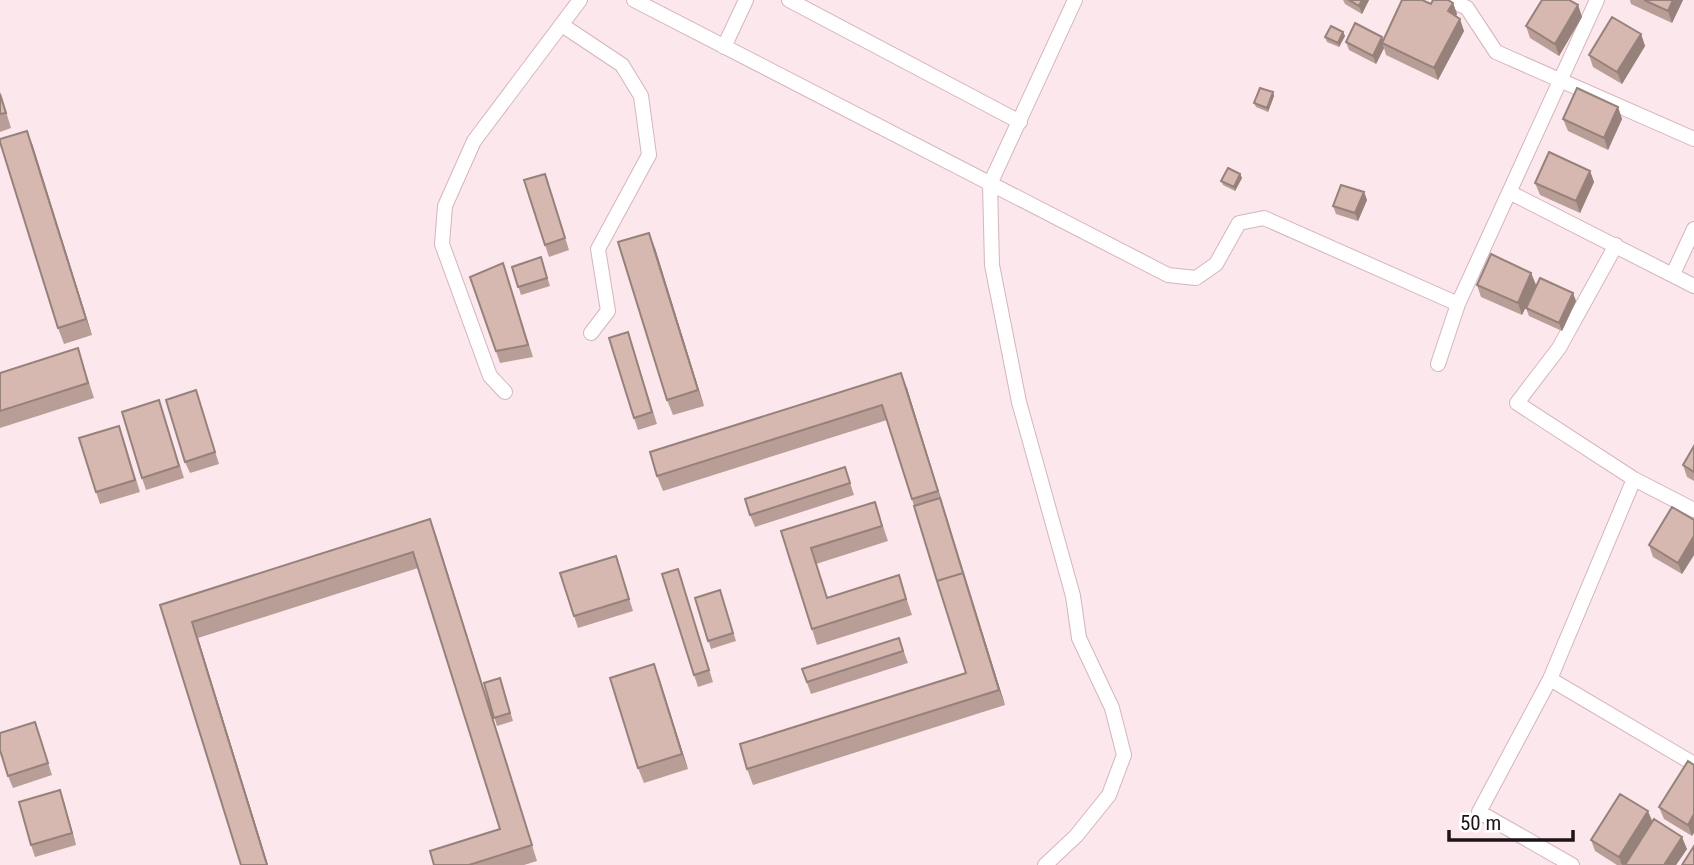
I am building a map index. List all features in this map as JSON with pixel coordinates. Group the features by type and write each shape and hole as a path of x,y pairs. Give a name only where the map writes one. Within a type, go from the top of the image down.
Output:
{"street":[{"path":"505,392 490,376 442,244 445,206 474,141 580,0"},
{"path":"634,0 1168,275 1196,278 1216,264 1238,223 1264,218 1458,304"},
{"path":"724,47 746,0"},
{"path":"789,0 1020,121"},
{"path":"1045,865 1076,836 1109,795 1124,755 1112,708 1079,638 1073,596 1019,402 992,265 990,184 1075,0"},
{"path":"1451,0 1467,8 1496,52 1694,139"},
{"path":"1438,364 1458,304 1597,0"},
{"path":"562,25 622,65 641,96 649,155 598,249 608,311 591,333"},
{"path":"1511,193 1694,286"},
{"path":"1673,274 1694,229"},
{"path":"1616,245 1559,348 1517,403 1634,479 1694,510"},
{"path":"1572,865 1479,812 1550,679 1634,479"},
{"path":"1550,679 1694,764"}],"building":[{"path":"1349,0 1362,0 1359,6"},
{"path":"1402,0 1422,0 1431,4 1433,0 1448,0 1453,3 1448,11 1460,19 1434,68 1382,43"},
{"path":"1542,0 1569,0 1578,5 1555,44 1526,26"},
{"path":"1644,0 1673,0 1668,11"},
{"path":"1612,17 1641,34 1617,72 1589,55"},
{"path":"1355,23 1382,37 1373,56 1346,42"},
{"path":"1331,26 1343,32 1338,43 1325,37"},
{"path":"1260,88 1273,92 1267,108 1254,103"},
{"path":"1577,88 1618,107 1604,138 1563,119"},
{"path":"0,94 6,113 0,114"},
{"path":"27,131 86,319 58,328 0,142 0,139"},
{"path":"1549,152 1590,171 1576,201 1535,183"},
{"path":"1228,168 1240,174 1234,187 1221,181"},
{"path":"545,174 565,238 545,245 524,180"},
{"path":"1341,185 1364,192 1355,213 1333,206"},
{"path":"649,233 698,390 667,400 618,242"},
{"path":"1491,254 1531,273 1518,303 1477,285"},
{"path":"541,257 547,278 518,287 512,267"},
{"path":"503,263 528,345 496,351 470,277"},
{"path":"1540,278 1573,293 1559,323 1526,308"},
{"path":"628,332 652,412 634,418 609,338"},
{"path":"78,348 88,383 0,411 0,373"},
{"path":"901,373 938,491 912,499 882,405 657,476 650,452"},
{"path":"196,390 215,452 185,462 166,400"},
{"path":"159,400 179,466 142,478 122,412"},
{"path":"119,426 135,480 96,492 79,438"},
{"path":"1694,446 1694,472 1683,465"},
{"path":"845,467 850,483 750,515 745,499"},
{"path":"940,498 963,573 937,581 914,506"},
{"path":"875,502 882,526 811,548 827,598 899,575 906,599 812,629 781,531"},
{"path":"1672,507 1694,520 1694,536 1678,563 1649,545"},
{"path":"430,519 532,845 469,865 434,865 430,851 500,829 413,552 192,622 267,865 241,865 160,605"},
{"path":"616,556 629,599 574,616 560,573"},
{"path":"678,569 709,670 694,675 662,574"},
{"path":"963,573 999,690 747,769 740,744 966,673 937,581"},
{"path":"720,590 733,633 708,641 695,598"},
{"path":"899,638 903,651 807,682 802,669"},
{"path":"654,664 682,754 638,768 610,678"},
{"path":"500,678 510,713 494,718 484,683"},
{"path":"35,722 48,763 8,776 0,750 0,733"},
{"path":"1688,761 1694,765 1694,814 1688,825 1659,807"},
{"path":"60,790 72,833 31,845 19,802"},
{"path":"1620,794 1648,811 1619,857 1591,840"},
{"path":"1654,819 1682,837 1664,865 1625,865"},
{"path":"1694,846 1694,865 1682,865"}]}
